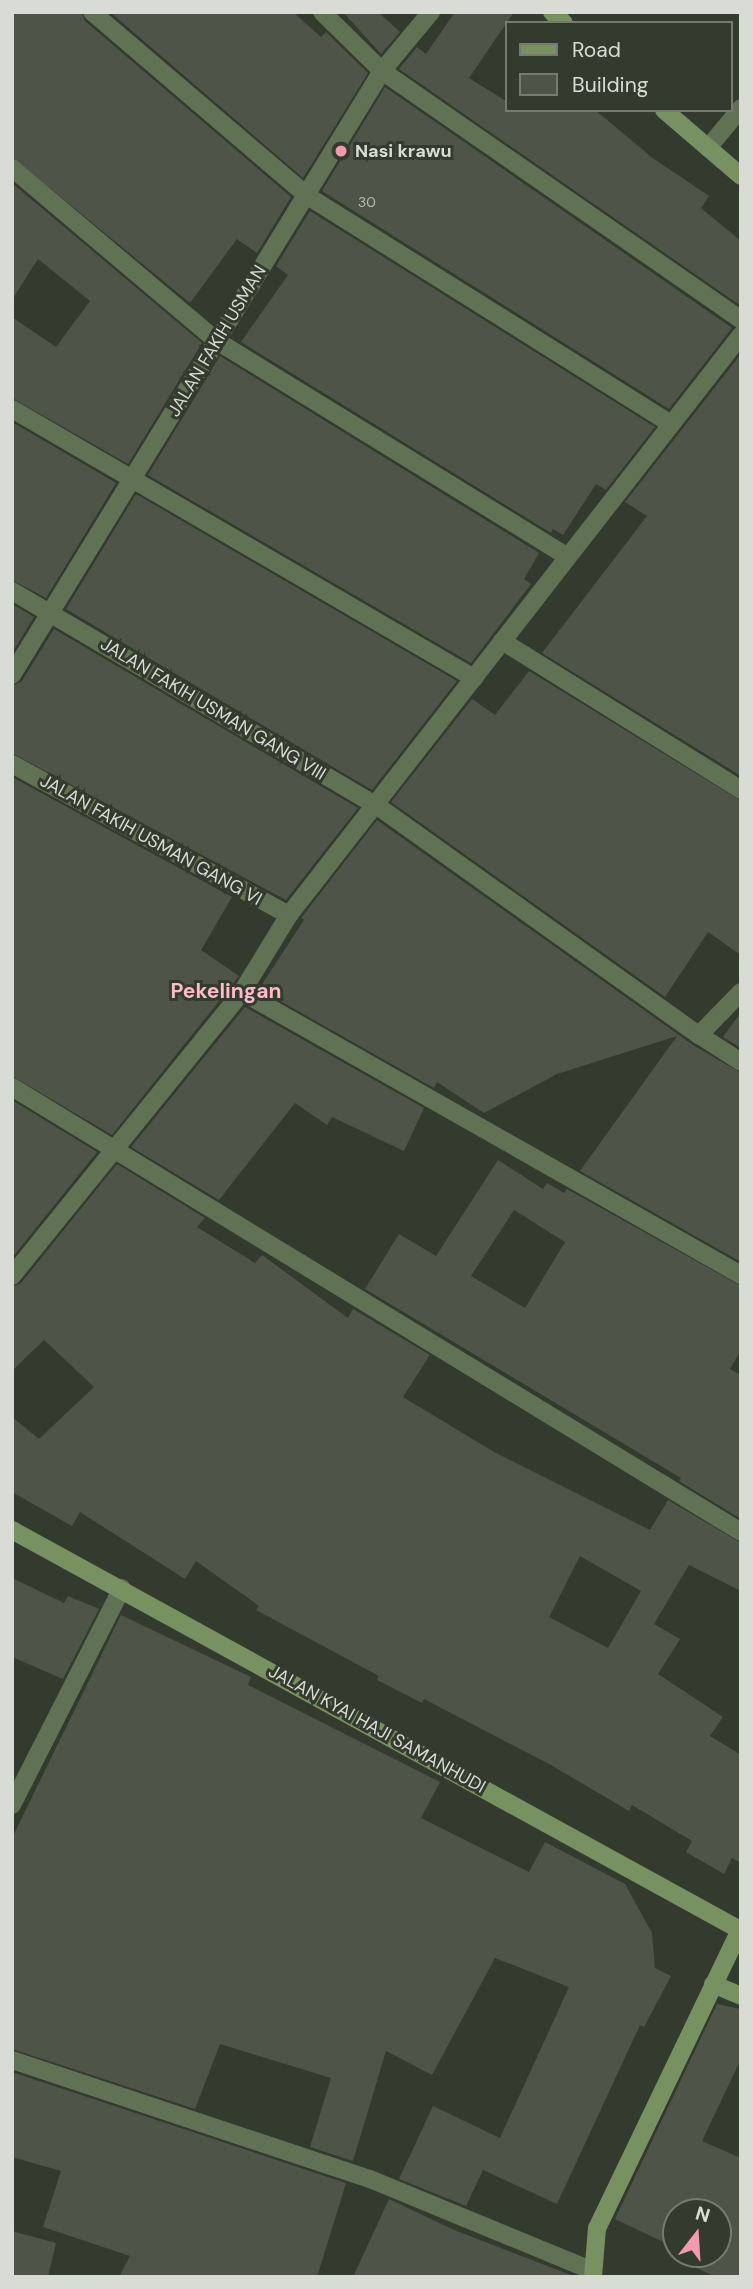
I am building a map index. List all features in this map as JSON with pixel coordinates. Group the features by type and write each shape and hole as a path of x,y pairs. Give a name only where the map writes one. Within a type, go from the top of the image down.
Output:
{"main road":[{"path":"666,112 741,176"},
{"name":"JALAN KYAI HAJI SAMANHUDI","path":"12,1530 740,1929"},
{"path":"592,2273 597,2228 740,1929"},
{"path":"713,1984 741,1996"}],"street":[{"path":"92,12 306,195 671,424"},
{"path":"322,12 382,71 741,320"},
{"name":"JALAN FAKIH USMAN","path":"12,675 382,71 431,12"},
{"path":"708,148 741,108"},
{"path":"12,168 217,341 568,557"},
{"path":"12,1276 243,992 289,915 741,335"},
{"path":"12,409 131,481 474,678"},
{"name":"JALAN FAKIH USMAN GANG VIII","path":"12,591 376,805 699,1035 741,1062"},
{"path":"502,641 741,790"},
{"name":"JALAN FAKIH USMAN GANG VI","path":"12,765 289,915"},
{"path":"243,992 741,1275"},
{"path":"699,1035 741,992"},
{"path":"12,1087 741,1532"},
{"path":"12,1805 122,1588"},
{"path":"12,2060 370,2179 592,2273"}],"building":[{"path":"12,12 81,12 85,21 291,197 257,253 237,239 190,303 12,157"},
{"path":"110,12 293,12 321,37 326,32 368,73 303,178"},
{"path":"343,12 378,12 400,32 381,54"},
{"path":"455,12 514,12 508,21 504,21 504,27 469,78 504,100 504,112 597,112 654,159 709,196 701,208 741,241 741,306 399,69 417,47 426,54"},
{"path":"385,87 732,328 669,409 322,191"},
{"path":"12,183 202,343 128,464 12,398 12,317 56,347 90,301 38,259 12,300"},
{"path":"310,211 655,427 606,490 596,484 563,535 553,529 551,533 241,342 288,275 276,266"},
{"path":"741,354 741,776 542,653 647,516 625,502"},
{"path":"220,356 539,553 524,579 531,584 471,663 148,475"},
{"path":"12,422 116,483 46,598 12,580"},
{"path":"136,494 457,681 372,790 66,609"},
{"path":"12,604 34,617 12,653"},
{"path":"54,629 358,808 286,900 12,753 12,686 22,681"},
{"path":"529,671 741,801 741,955 708,932 665,997 391,802 472,699 495,715"},
{"path":"12,777 232,897 201,950 239,976 112,1135 12,1076"},
{"path":"377,820 693,1045 741,1073 741,1262 580,1171 677,1036 557,1074 484,1113 437,1082 434,1088 259,989 304,920 301,918"},
{"path":"245,1007 424,1108 404,1151 332,1117 327,1125 295,1103 219,1200 131,1147"},
{"path":"741,1012 741,1048 723,1037"},
{"path":"12,1100 97,1152 12,1258"},
{"path":"498,1160 543,1189 547,1183 564,1193 567,1189 741,1286 741,1350 730,1369 741,1375 741,1519 679,1481 681,1478 365,1289 399,1234 436,1256","holes":["514,1210 565,1242 525,1308 471,1276"]},
{"path":"117,1164 205,1218 197,1227 255,1263 262,1255 348,1318 353,1309 430,1355 403,1397 494,1452 650,1530 668,1500 741,1543 741,1591 689,1565 654,1624 680,1639 658,1674 723,1717 710,1736 741,1755 741,1863 732,1858 724,1874 686,1852 692,1841 632,1805 629,1811 551,1765 424,1699 422,1703 377,1680 379,1676 256,1610 259,1606 196,1561 185,1579 80,1512 72,1526 12,1492 12,1417 39,1439 94,1387 44,1340 12,1371 12,1287 21,1283","holes":["580,1556 641,1591 608,1648 549,1617"]},
{"path":"12,1578 64,1603 68,1596 99,1609 63,1679 12,1657"},
{"path":"121,1615 251,1677 248,1685 440,1782 421,1818 529,1872 545,1842 625,1884 652,1933 655,1968 671,1976 644,2027 640,2025 557,2204 483,2170 466,2206 399,2179 433,2106 500,2138 569,1987 495,1958 432,2075 386,2051 353,2161 310,2147 331,2078 220,2044 195,2109 12,2049 12,1838"},
{"path":"717,2004 741,2009 741,2059 702,2141 741,2158 741,2277 716,2277 697,2268 732,2268 732,2198 662,2198 662,2241 615,2219"},
{"path":"12,2072 346,2183 317,2277 119,2277 130,2256 43,2227 61,2171 12,2157"},
{"path":"389,2199 454,2230 576,2277 353,2277"},
{"path":"12,2231 56,2243 48,2277 12,2277"}],"place":[{"name":"Nasi krawu","path":"341,151"}],"district":[{"name":"Pekelingan","path":"226,991"}]}
